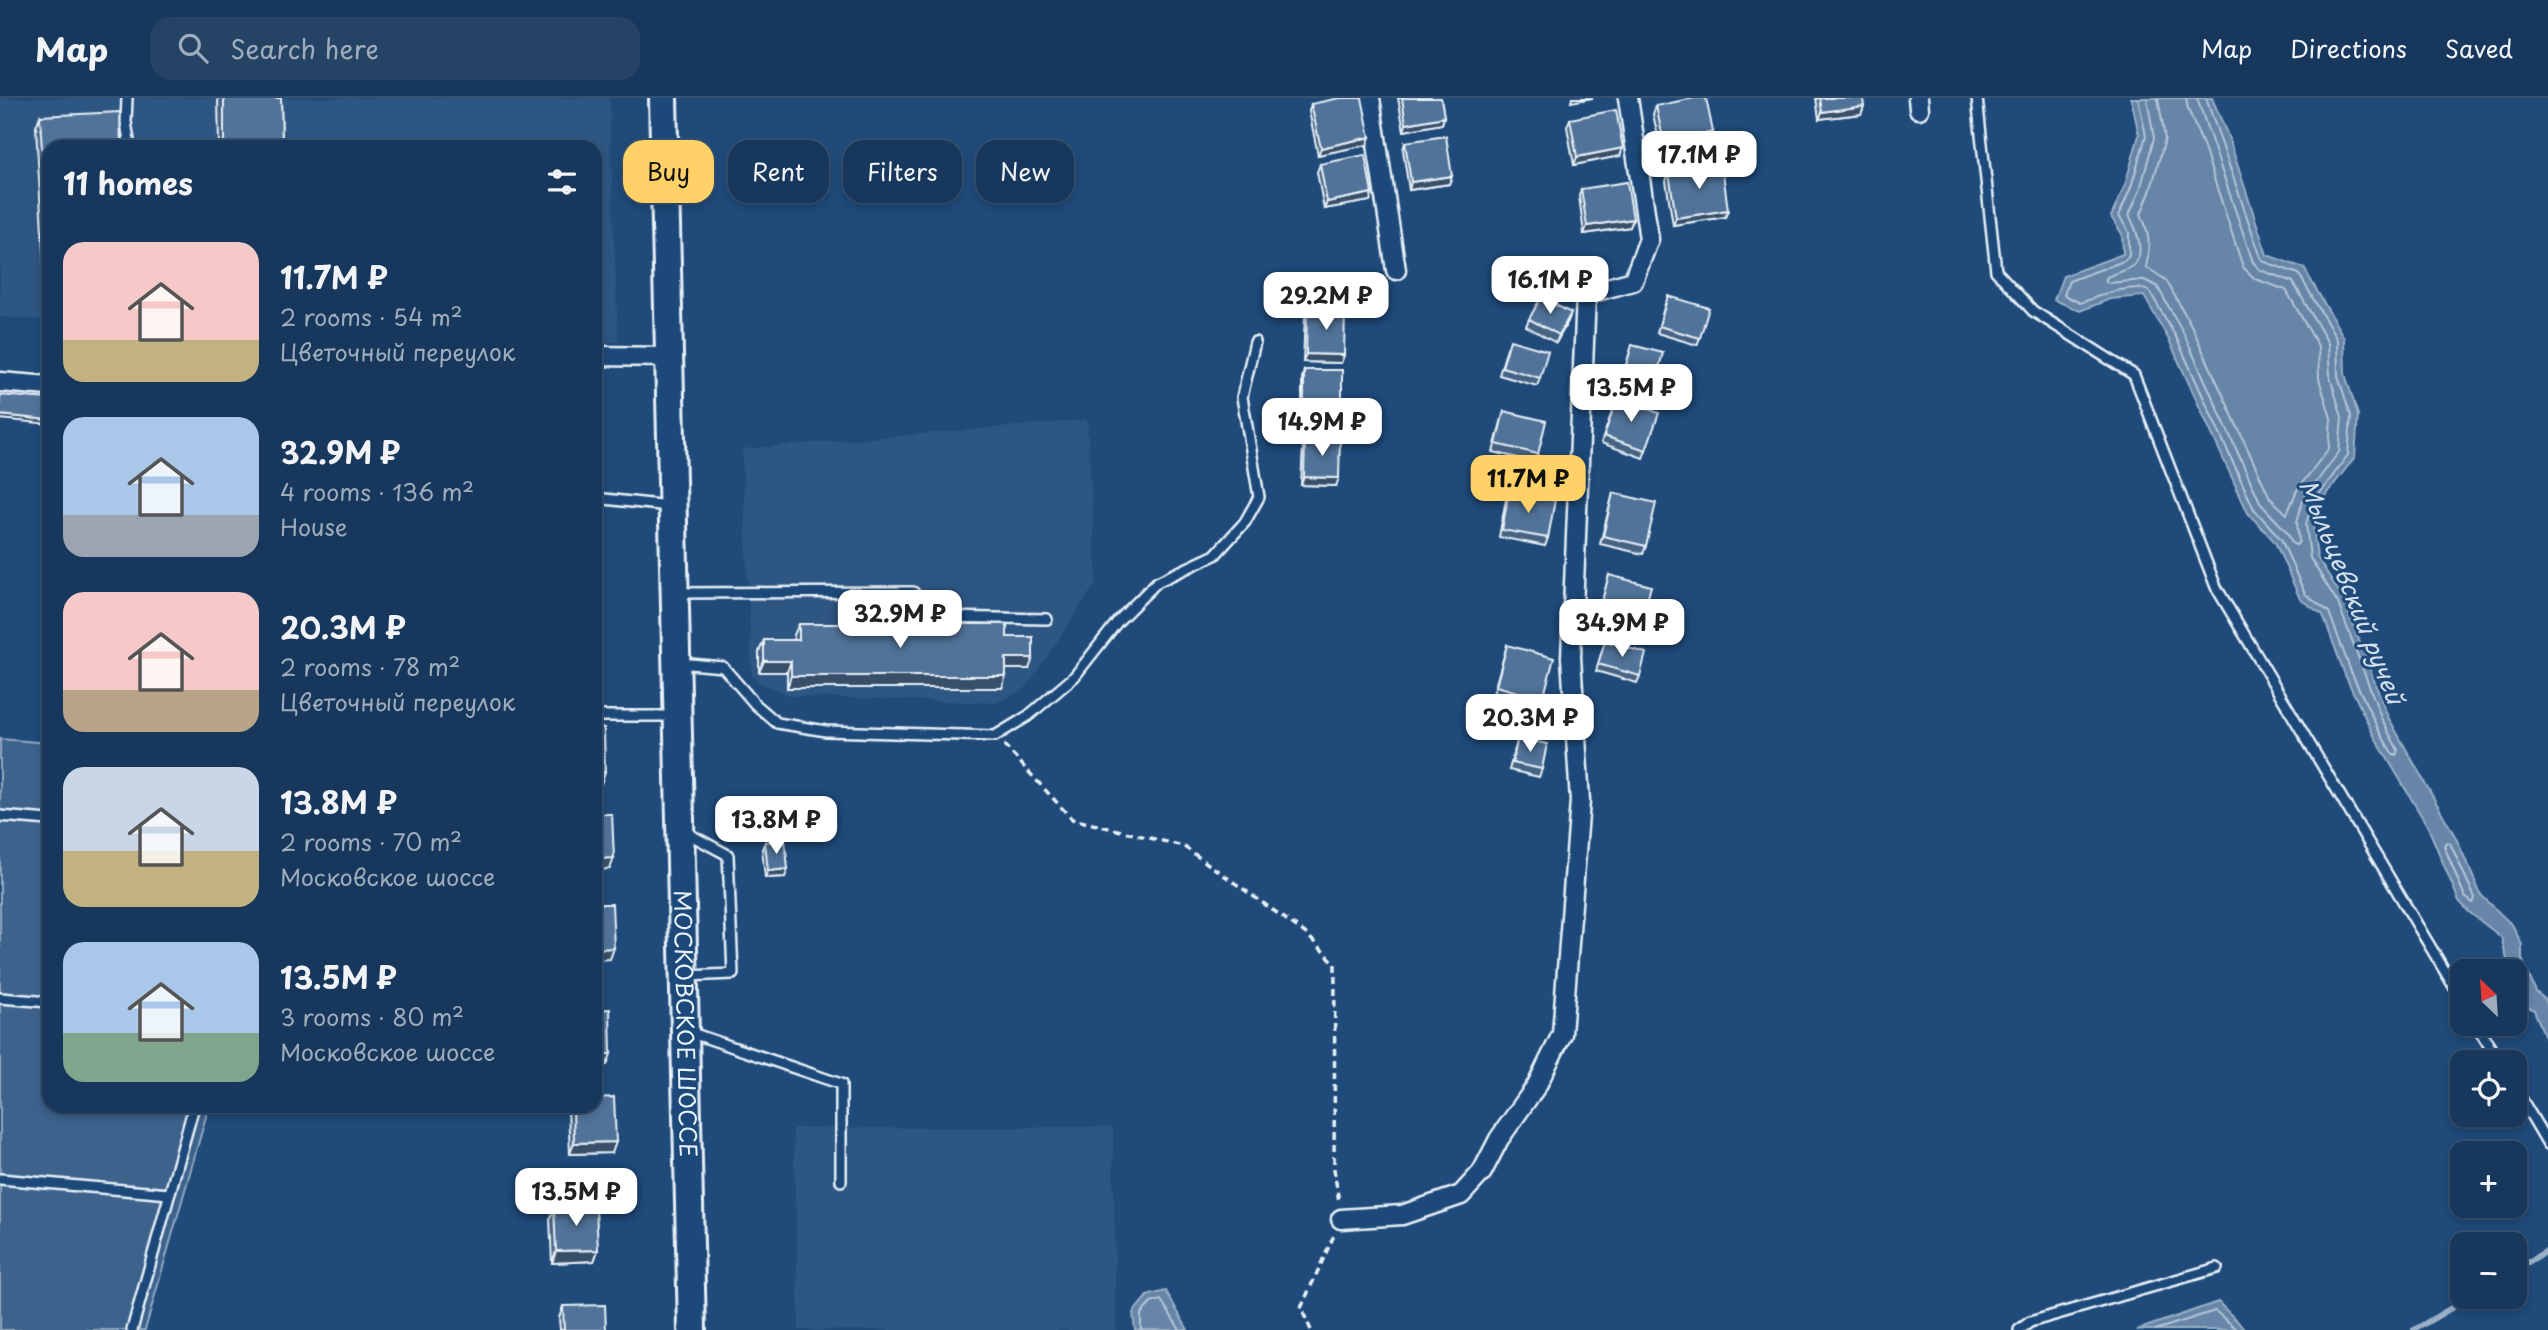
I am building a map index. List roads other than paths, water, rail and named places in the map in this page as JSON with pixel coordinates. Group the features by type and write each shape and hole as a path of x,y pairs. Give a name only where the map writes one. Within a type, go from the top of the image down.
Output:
{"main road":[{"name":"МОСКОВСКОЕ ШОССЕ","path":"663,98 692,1330"}],"street":[{"path":"1370,98 1396,270"},
{"path":"1341,1219 1402,1215 1461,1195 1482,1172 1499,1139 1537,1085 1562,1034 1580,801 1571,657 1586,294 1633,281 1649,239 1628,98"},
{"path":"602,356 668,356"},
{"path":"0,382 42,385"}],"lane":[{"path":"127,98 129,140"},
{"path":"1978,98 1996,271 2033,311 2134,375 2216,587 2450,980"},
{"path":"678,662 723,667 755,704 777,723 825,731 995,736 1028,716 1074,677 1118,621 1157,582 1215,555 1245,522 1259,497 1242,397 1255,342"},
{"path":"602,499 674,506"},
{"path":"676,593 913,592 936,617 1047,619"},
{"path":"602,716 679,716"},
{"path":"0,816 42,819"},
{"path":"681,830 728,855 733,974 684,976"},
{"path":"0,998 42,1001"},
{"path":"686,1031 841,1084 841,1181"},
{"path":"2527,1108 2548,1144"},
{"path":"132,1330 192,1113"},
{"path":"0,1179 169,1195"},
{"path":"2019,1330 2030,1322 2217,1268"}],"water":[{"path":"2131,98 2212,98 2228,136 2267,255 2304,268 2344,338 2345,374 2358,415 2355,457 2318,505 2313,524 2317,557 2344,600 2388,717 2456,838 2481,895 2513,926 2522,945 2522,959 2507,959 2501,937 2459,901 2428,827 2373,734 2345,675 2323,615 2300,599 2275,542 2248,513 2169,340 2144,296 2110,299 2080,311 2054,300 2063,276 2123,254 2122,234 2111,217 2125,185 2139,135"},
{"path":"2527,971 2536,992 2545,999 2548,1007 2548,1044 2534,1010 2528,1007"},
{"path":"1166,1291 1188,1330 1135,1330 1133,1313 1147,1296"},
{"path":"2218,1302 2246,1330 2137,1330"}],"waterway":[{"path":"2527,1263 2548,1250"},
{"path":"2414,1330 2450,1309"}],"water label":[{"name":"Мыльцевский ручей","path":"2351,592"}]}
